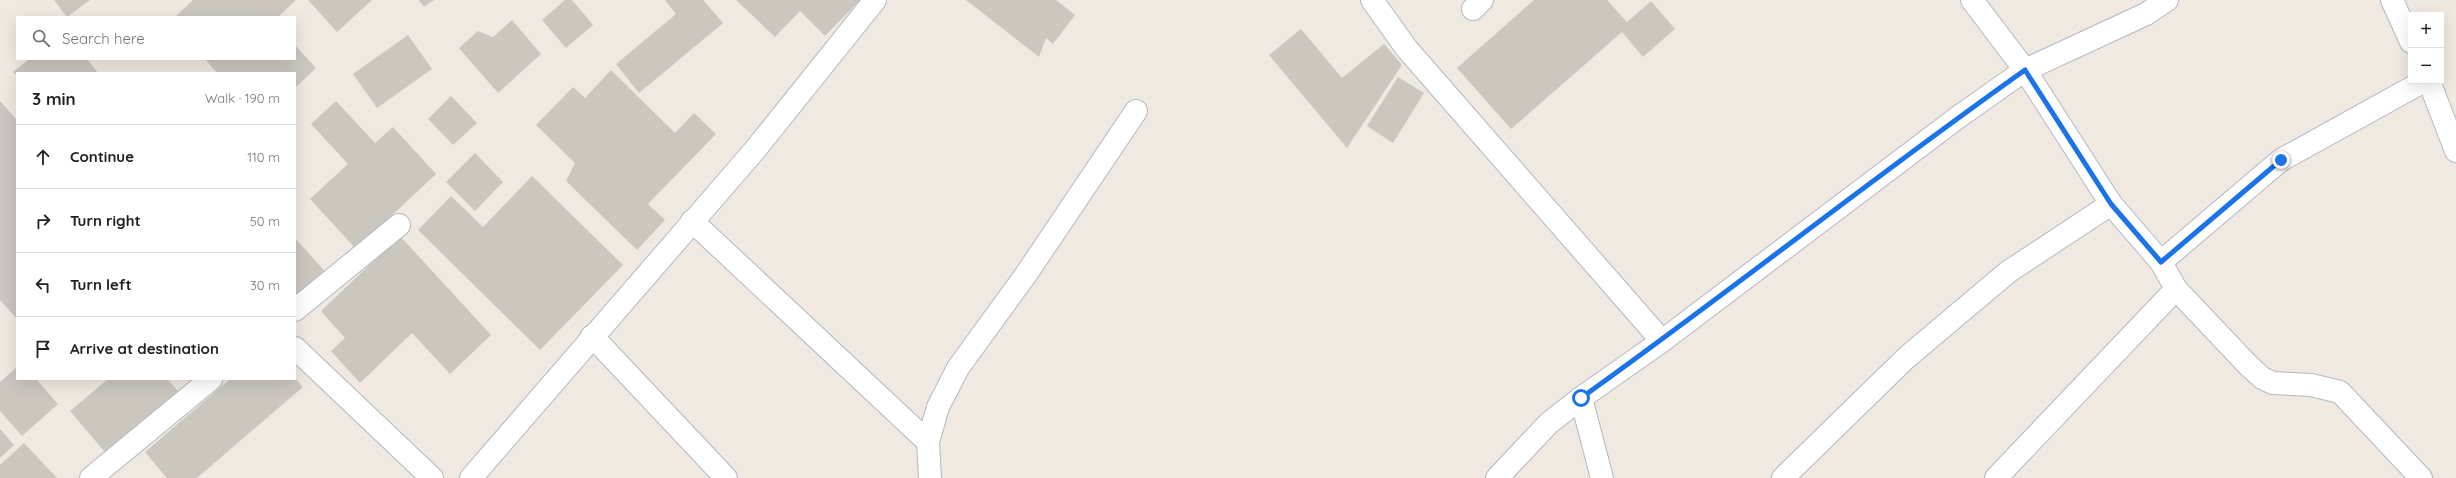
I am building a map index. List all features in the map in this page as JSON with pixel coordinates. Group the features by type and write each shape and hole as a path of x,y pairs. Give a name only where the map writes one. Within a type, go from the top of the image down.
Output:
{"street":[{"path":"471,478 592,336 754,151 875,0"},
{"path":"1372,0 1407,49 1662,341"},
{"path":"1972,0 2025,70 2111,204 2161,262 2176,289 2262,378 2273,383 2311,385 2340,392 2421,478"},
{"path":"1497,478 1549,423 1581,398 1662,341 1805,231 2025,70 2146,14 2167,0"},
{"path":"2392,0 2408,35"},
{"path":"2161,262 2281,160 2419,84"},
{"path":"2430,84 2456,151"},
{"path":"930,478 928,442 938,407 958,368 1027,273 1136,111"},
{"path":"1783,478 1906,358 2008,272 2111,204"},
{"path":"692,221 928,442"},
{"path":"296,309 399,225"},
{"path":"1996,478 2176,289"},
{"path":"592,336 726,478"},
{"path":"296,349 432,478"},
{"path":"91,478 210,380"},
{"path":"1581,398 1602,478"}],"building":[{"path":"54,0 90,0 68,16 66,16"},
{"path":"193,0 296,0 279,16 176,16"},
{"path":"308,0 372,0 337,32"},
{"path":"419,0 434,0 424,7"},
{"path":"565,0 572,0 593,25 566,48 542,20"},
{"path":"665,0 703,0 723,23 639,93 616,64 676,14"},
{"path":"736,0 860,0 825,36 800,11 775,37"},
{"path":"966,0 1056,0 1075,15 1053,44 1046,38 1039,57"},
{"path":"1534,0 1607,0 1627,22 1651,1 1675,29 1643,57 1622,32 1511,129 1457,68"},
{"path":"512,20 541,54 498,93 459,48 478,31 493,37"},
{"path":"1301,29 1342,78 1384,44 1402,65 1347,148 1269,55"},
{"path":"408,35 432,69 377,108 353,74"},
{"path":"296,46 316,68 296,87 296,72 216,72 206,60 296,60"},
{"path":"28,60 88,60 97,72 16,72 16,75 13,72"},
{"path":"611,70 675,133 694,113 716,134 648,204 665,220 637,250 566,181 575,163 536,125 573,87 585,98"},
{"path":"1398,77 1424,93 1393,143 1367,126"},
{"path":"451,96 477,123 453,145 428,119"},
{"path":"0,101 16,119 16,318 0,300"},
{"path":"336,101 375,143 393,127 436,174 356,249 310,199 348,164 311,124"},
{"path":"475,153 503,182 475,211 446,182"},
{"path":"532,176 623,265 540,350 418,230 451,196 483,227"},
{"path":"400,236 491,335 450,374 412,333 360,383 331,351 345,338 321,311"},
{"path":"296,239 328,275 296,304"},
{"path":"16,368 16,380 37,380 58,404 22,436 0,411 0,382"},
{"path":"296,379 303,387 197,478 167,478 145,452 229,380"},
{"path":"107,380 168,380 182,395 110,458 70,411"},
{"path":"0,429 14,445 0,458"},
{"path":"24,443 57,478 0,478 0,465"}],"route":[{"path":"1581,398 1662,341 1805,231 1957,118 2025,70 2111,204 2161,262 2281,160"}]}
